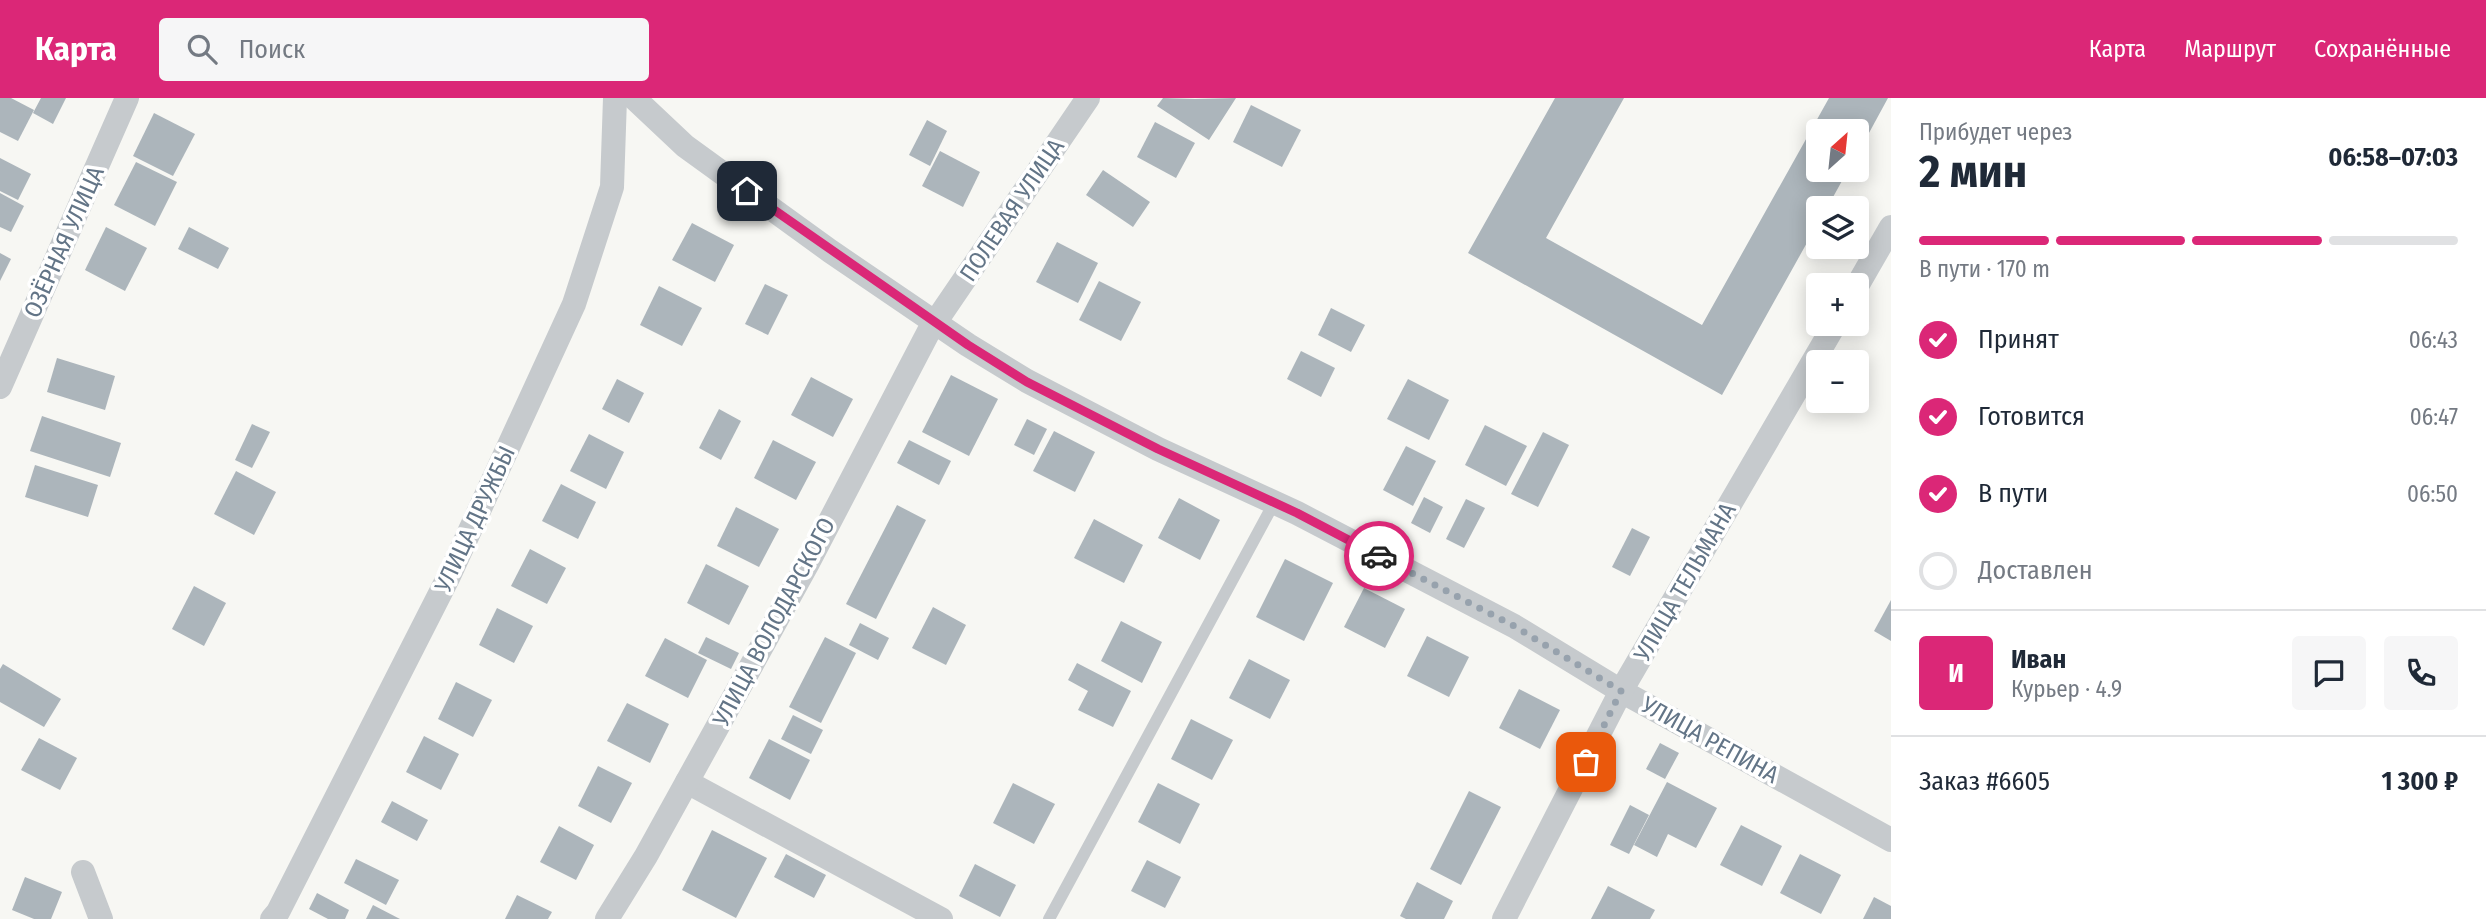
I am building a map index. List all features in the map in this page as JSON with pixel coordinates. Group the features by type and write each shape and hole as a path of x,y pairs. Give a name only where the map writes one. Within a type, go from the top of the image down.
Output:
{"street":[{"name":"ОЗЁРНАЯ УЛИЦА","path":"0,387 127,98"},
{"name":"УЛИЦА ДРУЖБЫ","path":"272,919 278,912 449,576 574,304 612,187 615,98"},
{"name":"УЛИЦА РЕПИНА","path":"634,98 685,146 936,323 1027,382 1158,449 1274,503 1514,626 1621,691 1891,840"},
{"name":"ПОЛЕВАЯ УЛИЦА","path":"936,323 1088,98"},
{"path":"1864,273 1891,227"},
{"name":"УЛИЦА ВОЛОДАРСКОГО","path":"607,919 646,856 808,563 936,323"},
{"name":"УЛИЦА ТЕЛЬМАНА","path":"1504,919 1621,691 1828,336"},
{"path":"687,782 941,919"},
{"path":"83,872 101,919"}],"lane":[{"path":"1049,919 1274,503"}],"building":[{"path":"0,98 11,98 34,110 18,141 0,132"},
{"path":"41,98 66,98 53,124 33,113"},
{"path":"1163,98 1236,98 1209,140 1157,106"},
{"path":"1555,98 1624,98 1546,238 1702,325 1806,139 1806,182 1841,182 1834,196 1806,196 1806,244 1722,395 1468,253"},
{"path":"1829,98 1888,98 1869,133 1869,119 1817,119"},
{"path":"1251,105 1301,130 1282,167 1233,142"},
{"path":"154,113 195,134 173,176 133,156"},
{"path":"927,120 947,131 930,166 909,155"},
{"path":"1155,122 1195,143 1176,178 1137,157"},
{"path":"940,151 980,172 963,207 922,186"},
{"path":"0,158 31,174 18,200 0,191"},
{"path":"136,162 177,182 155,226 114,205"},
{"path":"1103,170 1150,202 1133,227 1086,195"},
{"path":"0,193 24,206 11,232 0,227"},
{"path":"692,223 734,245 715,282 672,260"},
{"path":"106,227 147,248 125,291 85,270"},
{"path":"189,227 229,248 218,269 178,249"},
{"path":"1057,242 1098,263 1078,303 1036,282"},
{"path":"0,253 11,259 0,281"},
{"path":"1099,281 1141,302 1121,341 1079,320"},
{"path":"765,284 788,295 768,335 745,324"},
{"path":"659,286 702,308 682,346 640,325"},
{"path":"1331,308 1365,325 1351,352 1318,335"},
{"path":"1301,351 1335,368 1321,397 1287,379"},
{"path":"57,358 115,376 105,410 47,392"},
{"path":"951,375 998,399 969,456 922,432"},
{"path":"811,377 853,399 833,437 791,415"},
{"path":"617,379 644,393 629,423 602,409"},
{"path":"1408,379 1449,400 1429,440 1387,419"},
{"path":"719,409 741,421 721,460 699,448"},
{"path":"42,416 121,443 110,477 30,451"},
{"path":"1027,419 1047,429 1034,455 1014,445"},
{"path":"252,424 270,432 252,468 235,460"},
{"path":"1485,425 1527,446 1506,486 1465,465"},
{"path":"1054,431 1095,452 1075,492 1033,471"},
{"path":"1543,432 1569,445 1538,507 1511,494"},
{"path":"589,434 624,452 606,489 570,471"},
{"path":"773,440 816,462 796,500 754,478"},
{"path":"909,440 951,461 939,485 897,463"},
{"path":"1406,446 1436,461 1413,506 1383,490"},
{"path":"35,465 98,485 88,517 25,497"},
{"path":"236,471 276,492 254,535 214,514"},
{"path":"561,484 596,502 578,539 542,521"},
{"path":"1424,497 1443,507 1430,533 1411,523"},
{"path":"1179,498 1220,520 1200,560 1158,538"},
{"path":"1466,499 1485,508 1464,548 1446,539"},
{"path":"897,505 926,520 876,619 846,604"},
{"path":"736,507 779,529 759,567 717,546"},
{"path":"1094,519 1143,545 1124,583 1074,558"},
{"path":"1632,528 1650,537 1630,576 1612,567"},
{"path":"530,549 566,568 547,604 511,586"},
{"path":"1285,559 1333,583 1304,641 1256,617"},
{"path":"706,564 749,586 729,625 687,603"},
{"path":"194,586 226,603 204,646 172,629"},
{"path":"1364,588 1405,609 1385,648 1344,627"},
{"path":"1891,600 1891,641 1874,631"},
{"path":"933,607 966,625 946,665 912,648"},
{"path":"497,608 533,626 514,663 479,645"},
{"path":"1121,621 1162,642 1142,683 1101,661"},
{"path":"860,623 889,638 878,660 849,645"},
{"path":"1427,636 1469,657 1449,697 1407,676"},
{"path":"706,637 739,653 731,669 698,653"},
{"path":"825,637 856,653 821,723 789,707"},
{"path":"665,638 707,660 688,698 645,676"},
{"path":"1249,659 1290,680 1270,719 1229,698"},
{"path":"1077,663 1131,691 1113,727 1078,710 1088,691 1068,680"},
{"path":"3,664 61,699 44,727 0,702 0,669"},
{"path":"456,682 492,700 473,737 438,719"},
{"path":"1519,689 1560,710 1540,749 1499,728"},
{"path":"627,703 669,724 650,763 607,741"},
{"path":"793,715 823,730 811,754 781,739"},
{"path":"1191,719 1233,740 1212,780 1171,759"},
{"path":"424,736 459,754 441,790 406,772"},
{"path":"39,738 77,758 60,790 21,770"},
{"path":"769,739 810,760 790,800 749,778"},
{"path":"1660,743 1679,753 1665,779 1646,769"},
{"path":"598,766 632,783 611,823 578,806"},
{"path":"1667,782 1717,808 1696,848 1668,834 1657,857 1634,845"},
{"path":"1013,783 1055,804 1034,844 993,823"},
{"path":"1158,783 1200,804 1180,844 1138,822"},
{"path":"1469,791 1501,807 1461,885 1430,869"},
{"path":"392,801 428,820 417,841 381,822"},
{"path":"1630,805 1649,815 1629,854 1610,845"},
{"path":"1741,825 1782,846 1762,886 1720,865"},
{"path":"559,826 594,845 576,880 540,862"},
{"path":"712,830 767,858 736,918 682,890"},
{"path":"786,854 826,875 814,898 774,877"},
{"path":"1800,854 1841,875 1821,914 1780,893"},
{"path":"356,859 399,880 386,905 344,883"},
{"path":"1147,860 1181,877 1165,908 1131,891"},
{"path":"975,864 1016,885 1000,917 959,896"},
{"path":"25,877 62,892 51,919 34,919 12,910"},
{"path":"1417,882 1453,901 1444,919 1406,919 1400,916"},
{"path":"1608,886 1655,910 1650,919 1591,919"},
{"path":"317,893 349,910 345,919 328,919 309,909"},
{"path":"517,895 552,912 548,919 505,919"},
{"path":"1874,897 1891,906 1891,919 1863,919"},
{"path":"373,905 400,919 366,919"}],"way so far":[{"path":"1379,556 1514,626 1621,691 1586,762"}],"route":[{"path":"747,191 968,345 1027,382 1158,449 1297,513 1379,556"}]}
